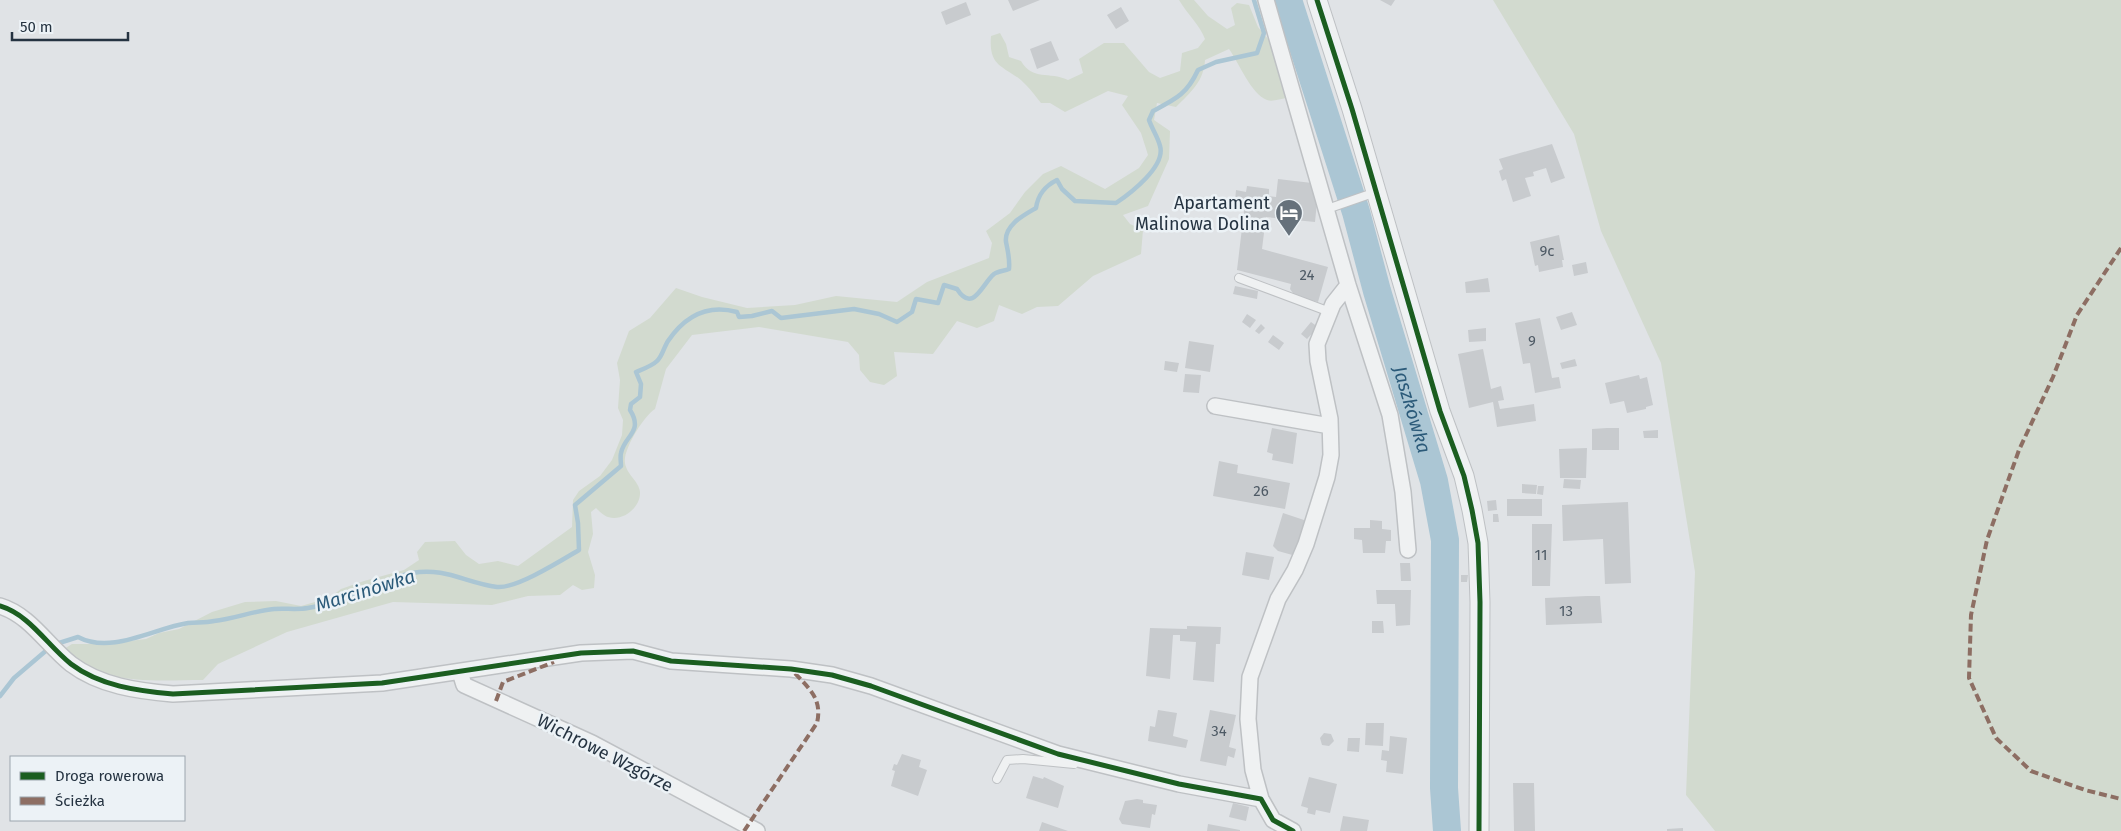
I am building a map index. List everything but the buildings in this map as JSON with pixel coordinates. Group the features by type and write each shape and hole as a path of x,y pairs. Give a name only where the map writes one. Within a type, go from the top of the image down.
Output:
{"street":[{"path":"1266,0 1333,207 1348,285 1390,415 1402,483 1408,550"},
{"path":"1317,0 1371,194 1440,411 1464,476 1478,543 1479,831"},
{"path":"1293,831 1270,826 1260,799 1253,770 1248,719 1250,678 1278,599 1295,570 1306,544 1328,477 1331,455 1330,426 1317,344 1330,312 1348,285"},
{"path":"1215,406 1330,426"},
{"path":"0,606 28,622 71,664 98,680 139,691 173,694 382,683 581,653 633,651 671,661 791,669 832,675 880,689 1018,741 1096,764 1179,784 1260,799"},
{"name":"Wichrowe Wzgórze","path":"460,672 464,685 592,743 756,831"}],"lane":[{"path":"1333,207 1371,194"},
{"path":"1239,278 1330,312"},
{"path":"997,779 1008,760 1096,764"}],"shaded area":[{"path":"1179,0 1194,0 1208,16 1227,29 1235,25 1231,8 1237,3 1249,5 1258,27 1273,45 1286,98 1271,101 1261,97 1251,85 1229,49 1205,60 1199,80 1192,91 1176,107 1157,103 1154,120 1170,131 1169,159 1148,206 1123,215 1130,224 1143,230 1141,254 1093,276 1058,306 1037,307 1022,314 999,305 994,321 977,328 957,321 933,354 894,352 897,376 884,385 870,382 860,370 859,355 848,342 759,327 692,335 666,369 655,409 641,424 626,452 626,468 640,492 638,503 630,512 614,518 606,516 596,508 591,512 593,534 588,552 595,575 594,588 582,590 573,585 560,595 528,596 492,605 393,602 287,632 218,664 203,680 148,680 111,676 94,670 78,661 64,649 72,644 104,644 146,639 159,633 179,629 212,612 245,602 276,601 301,606 329,598 341,589 404,570 419,560 417,552 425,542 455,541 466,555 479,564 498,561 518,566 572,527 573,500 579,491 600,476 612,460 622,435 623,420 618,408 620,380 617,363 629,331 650,318 676,288 702,297 747,308 795,305 836,296 897,302 927,282 989,258 992,243 986,231 1010,213 1025,192 1043,174 1061,166 1105,189 1139,168 1148,155 1141,133 1122,105 1128,96 1108,91 1065,112 1050,103 1041,103 1026,85 996,61 991,47 991,36 1000,33 1006,44 1009,57 1021,61 1031,71 1068,80 1083,73 1079,59 1104,43 1124,43 1149,72 1160,78 1180,71 1182,53 1198,48 1205,39"},
{"path":"1493,0 2121,0 2121,831 1715,831 1686,795 1695,572 1661,363 1601,231 1574,134"}],"waterway":[{"name":"Marcinówka","path":"56,644 78,637 91,642 119,642 188,623 221,620 274,609 308,608 334,601 412,573 435,572 497,587 515,583 539,573 579,550 575,505 621,466 623,447 632,433 635,424 630,410 631,404 640,397 641,384 636,372 650,366 659,359 668,341 682,325 698,314 716,310 737,312 739,317 772,311 781,318 854,309 879,314 897,322 912,312 916,299 938,303 944,285 957,289 968,299 973,298 994,274 1009,269 1006,242 1008,230 1016,221 1036,208 1040,195 1049,185 1057,180 1062,189 1075,201 1116,203 1146,178 1158,162 1160,154 1160,146 1149,120 1153,111 1180,95 1190,85 1198,70 1216,62 1257,53 1264,33 1254,0"},
{"name":"Jaszkówka","path":"1288,0 1356,212 1377,291 1434,481 1445,540 1444,788 1447,831"},
{"name":"Marcinówka","path":"0,696 14,678 48,649"}],"marked path":[{"path":"2121,248 2077,315 2053,377 2019,450 1987,540 1971,615 1969,678 1996,738 2031,771 2085,790 2121,799"},
{"path":"496,701 503,682 554,662"},
{"path":"744,831 817,723 818,706 816,699 808,687 791,669"}],"cycle path":[{"path":"1317,0 1352,109 1440,411 1464,476 1472,510 1478,543 1480,602 1479,831"},
{"path":"0,606 20,616 71,664 94,678 120,686 173,694 382,683 581,653 633,651 671,661 791,669 832,675 871,686 1058,754 1179,784 1261,799 1273,820 1293,831"}],"place":[{"name":"Apartament Malinowa Dolina","path":"1289,237"}]}
